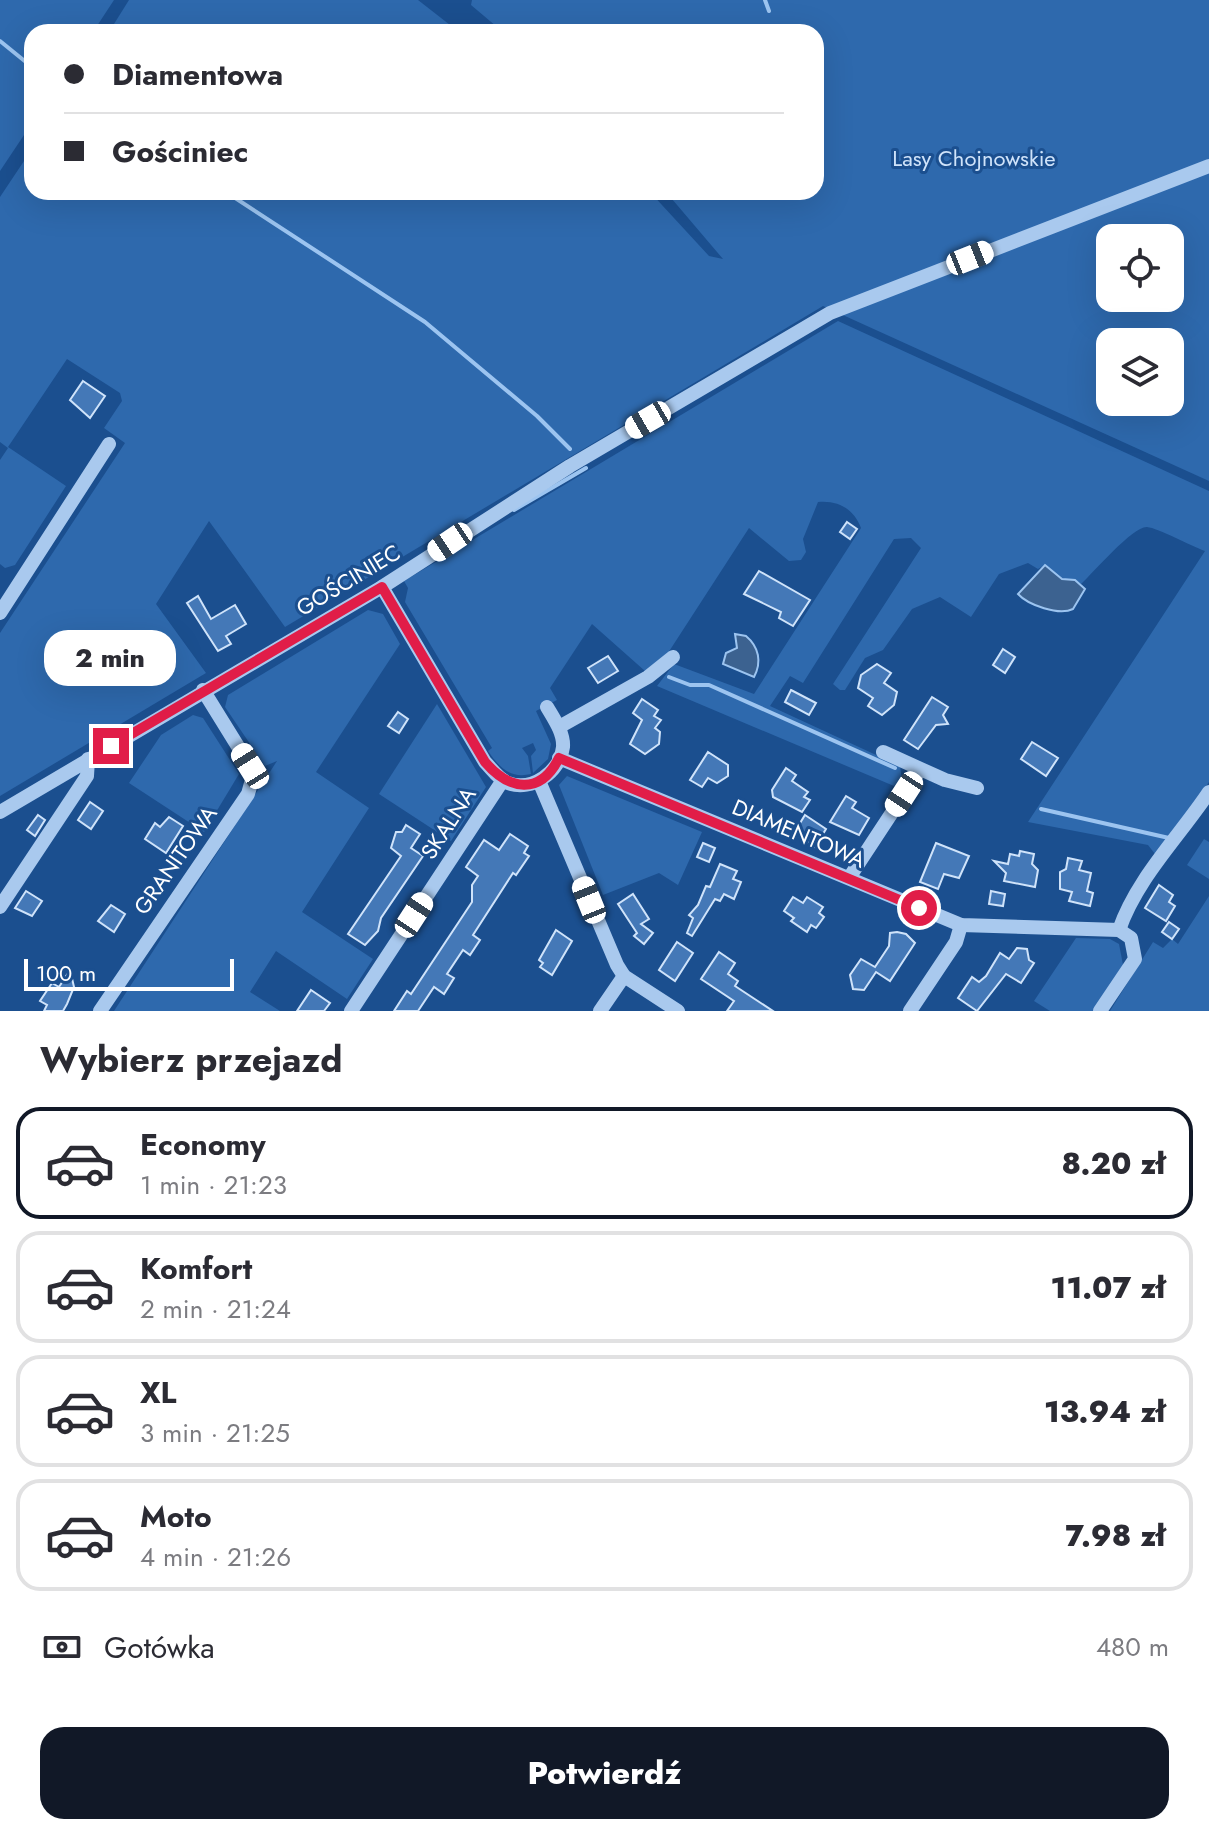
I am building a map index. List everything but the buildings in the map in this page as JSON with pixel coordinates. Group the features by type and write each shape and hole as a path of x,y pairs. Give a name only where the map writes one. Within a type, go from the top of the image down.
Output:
{"street":[{"name":"GOŚCINIEC","path":"0,812 382,587 570,466 840,310 1209,166"},
{"path":"0,613 109,444"},
{"path":"382,587 485,762 503,780 519,785 539,781 551,772 563,746 559,727 547,707"},
{"path":"559,727 657,671 673,657"},
{"name":"GRANITOWA","path":"100,1011 248,794 252,782 250,766 203,690"},
{"path":"883,752 920,770 977,788"},
{"name":"DIAMENTOWA","path":"559,758 961,925 1119,930"},
{"path":"0,907 87,776 88,759"},
{"path":"849,878 920,770"},
{"name":"SKALNA","path":"351,1011 503,780"},
{"path":"539,781 609,950 624,976 678,1011"},
{"path":"1100,1011 1135,959 1133,942 1119,930 1125,913 1163,853 1209,792"},
{"path":"910,1011 956,942 961,925"},
{"path":"600,1011 624,976"}],"green space":[{"path":"0,0 114,0 98,24 24,24 24,135 0,171"},
{"path":"129,0 418,0 449,24 114,24"},
{"name":"Lasy Chojnowskie","path":"472,0 1209,0 1209,481 823,306 285,627 209,521 156,604 206,673 0,796 0,633 125,443 104,428 122,401 120,393 67,359 8,447 66,486 15,565 5,568 0,564 0,460 8,448 0,442 0,197 24,161 24,200 657,200 709,256 723,259 673,200 824,200 824,24 494,24 471,5"},
{"path":"838,321 1209,491 1209,782 1175,834 1155,854 1148,845 1028,822 1205,551 1147,527 1123,541 1081,584 1062,579 1045,565 1038,569 1028,563 999,574 971,617 940,597 912,609 883,650 865,658 845,690 840,690 833,684 921,548 911,538 894,539 803,683 790,676 770,706 900,766 902,780 894,786 657,686 674,664 754,694 861,528 850,511 839,504 825,502 818,502 803,539 806,552 801,560 789,561 749,528 668,653 645,671 592,624 550,688 557,700 536,711 551,744 548,759 533,773 531,756 536,750 533,743 522,748 528,756 531,774 511,773 496,762 488,751 492,748 405,602 408,588 404,581"},
{"path":"368,610 383,614 400,644 316,772 369,808 302,912 373,959 347,999 276,951 250,992 280,1011 114,1011 277,761 265,766 225,707 228,695"},
{"path":"437,704 486,787 451,841 379,794"},
{"path":"193,715 203,718 239,774 204,832 129,783 161,735"},
{"path":"567,776 702,832 678,885 659,873 603,895 559,785"},
{"path":"1204,839 1209,842 1209,879 1187,865"},
{"path":"1209,896 1209,1011 1110,1011 1153,942 1163,948 1172,939 1178,944"},
{"path":"1076,938 1110,939 1119,944 1123,965 1094,1011 1050,1011 1034,1001"}],"shaded area":[{"path":"1045,565 1062,579 1075,580 1085,589 1073,609 1060,611 1044,608 1018,594"},
{"path":"735,634 746,636 756,650 758,666 754,677 723,664 726,653 737,648"}],"waterway":[{"path":"765,0 769,11"},
{"path":"0,41 24,60"},
{"path":"238,200 425,322 537,416 570,449"},
{"path":"514,510 586,468"},
{"path":"669,677 690,685 709,685 895,768"},
{"path":"1041,809 1169,838"}],"route":[{"path":"111,746 382,587 485,762 509,784 539,781 551,772 559,758 919,908"}]}
